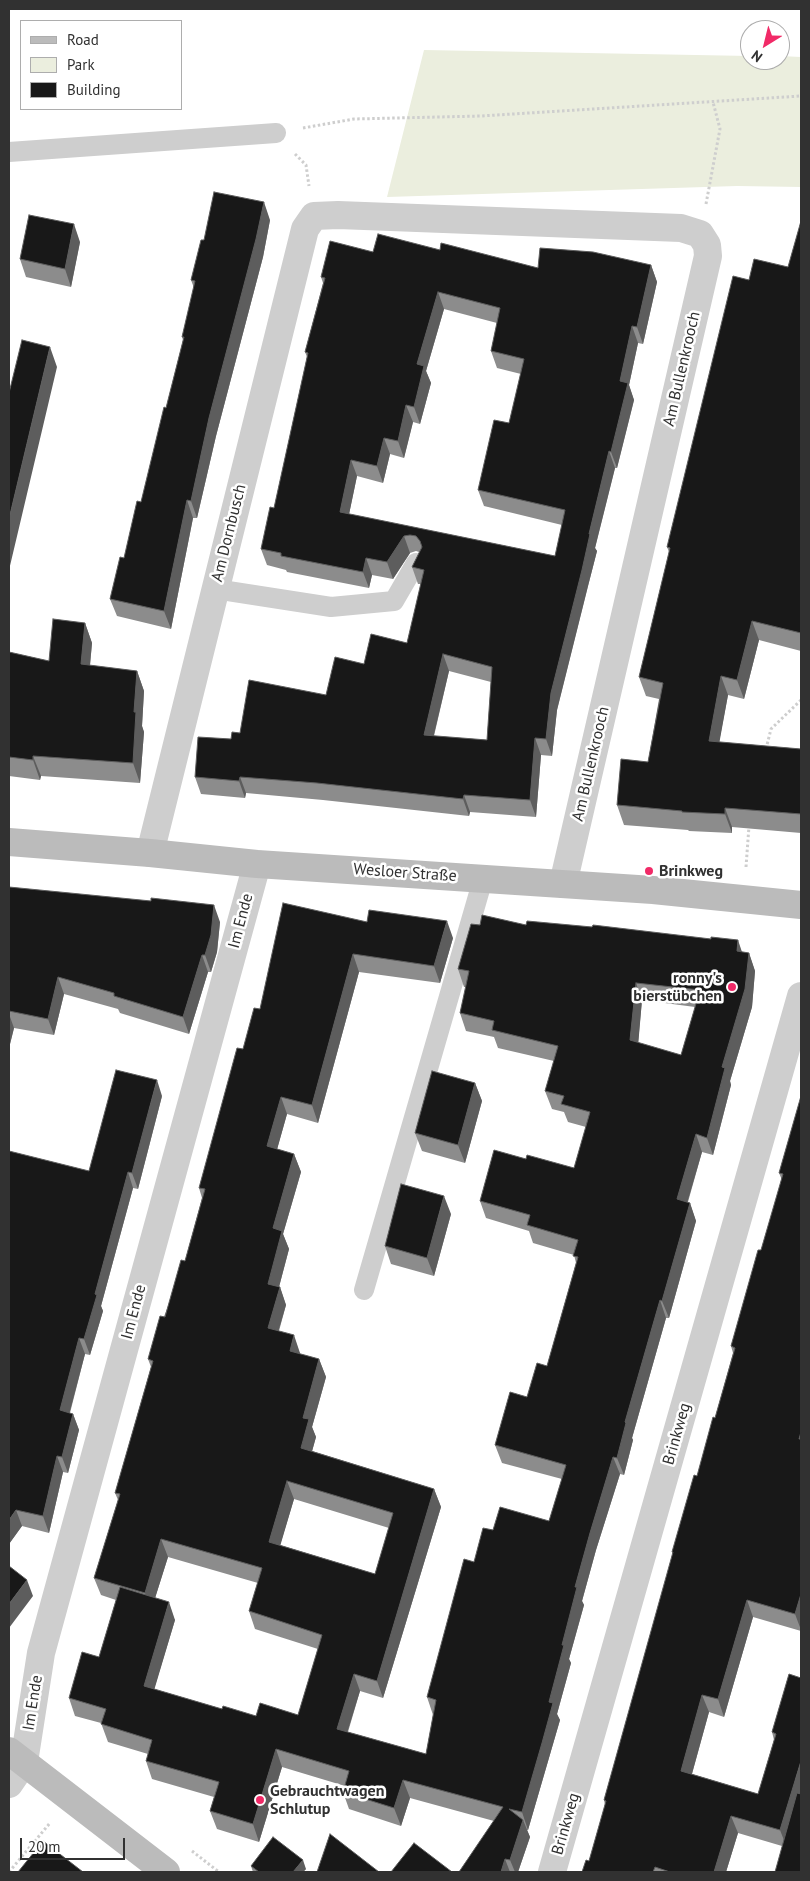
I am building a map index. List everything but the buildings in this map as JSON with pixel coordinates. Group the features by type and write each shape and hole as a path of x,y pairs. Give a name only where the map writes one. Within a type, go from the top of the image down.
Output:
{"street":[{"path":"314,216 338,215 682,228 700,234"},
{"name":"Am Dornbusch","path":"150,853 305,228 314,216"},
{"name":"Am Bullenkrooch","path":"563,884 708,256 707,245 700,234"},
{"name":"Wesloer Straße","path":"9,842 150,853 257,864 654,890 801,905"},
{"name":"Im Ende","path":"14,1766 41,1653 257,864"},
{"name":"Brinkweg","path":"552,1872 801,996"},
{"path":"14,1766 70,1799 166,1872"}],"lane":[{"path":"9,152 276,134"},
{"path":"215,589 331,607 394,601 416,563"},
{"path":"364,1290 483,878"}],"path":[{"path":"276,134 354,119 481,116 801,96"},
{"path":"700,234 720,129 713,102"},
{"path":"276,134 306,165 314,216"},
{"path":"763,758 771,729 801,700"},
{"path":"747,900 746,856 750,821"},
{"path":"9,1872 70,1799"}],"green space":[{"path":"424,50 740,56 740,70 790,70 790,56 801,57 801,187 737,186 387,197"}],"place":[{"name":"Brinkweg","path":"649,871"},
{"name":"ronny's bierstübchen","path":"732,987"},
{"name":"Gebrauchtwagen Schlutup","path":"260,1800"}]}
